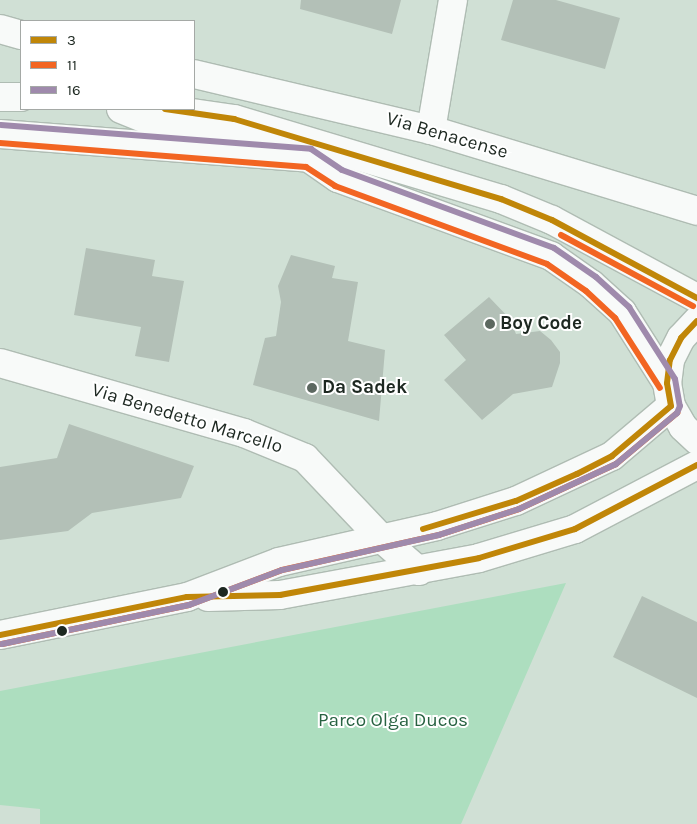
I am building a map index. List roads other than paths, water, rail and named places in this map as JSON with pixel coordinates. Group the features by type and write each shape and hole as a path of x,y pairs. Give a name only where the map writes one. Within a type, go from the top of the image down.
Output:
{"street":[{"path":"431,130 452,0"},
{"path":"0,29 20,35"},
{"name":"Via Benacense","path":"195,74 304,98 431,130 697,211"},
{"path":"0,97 20,97"},
{"path":"124,110 151,121 310,158 338,178 552,256 592,284 622,312 669,395 683,427 697,440"},
{"path":"171,110 234,119 501,199 552,220 697,298"},
{"path":"0,134 310,158"},
{"path":"187,598 279,562 437,526 548,488 612,456 669,395 670,360 680,338 697,321"},
{"name":"Via Benedetto Marcello","path":"0,363 276,444 318,468 382,539 420,571"},
{"path":"0,635 187,598 280,595 420,571 479,558 576,529 697,465"}],"place":[{"name":"Boy Code","path":"490,324"},
{"name":"Da Sadek","path":"312,388"}],"park label":[{"name":"Parco Olga Ducos","path":"393,721"}]}
